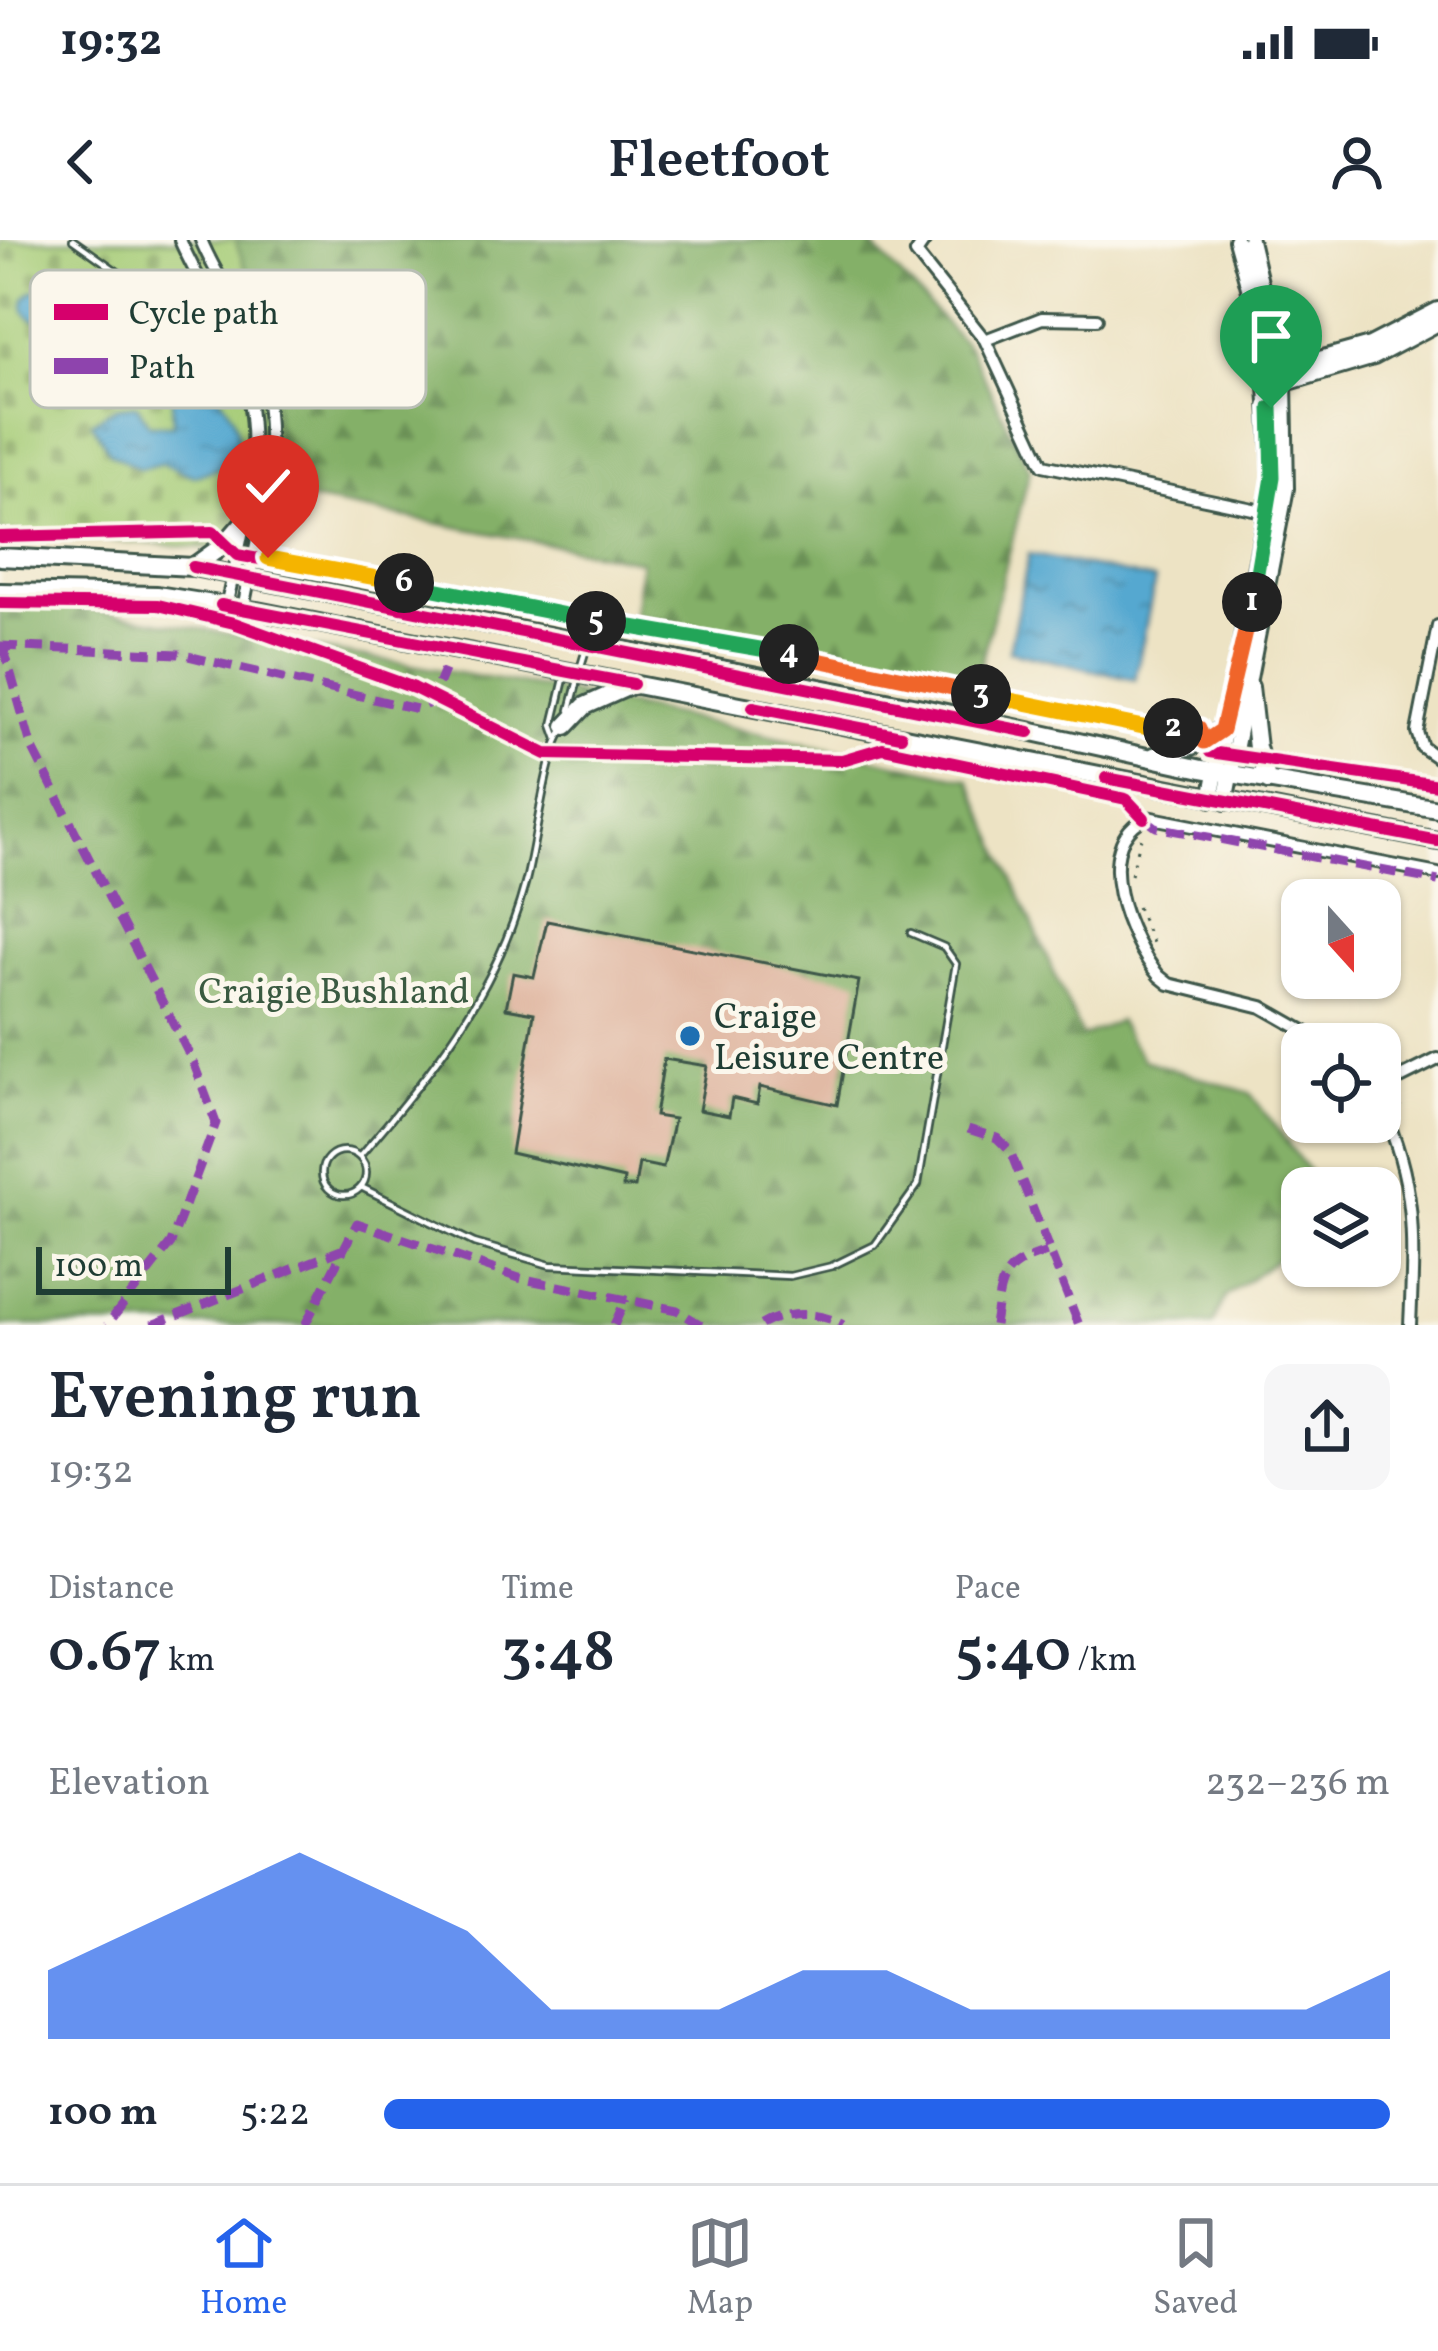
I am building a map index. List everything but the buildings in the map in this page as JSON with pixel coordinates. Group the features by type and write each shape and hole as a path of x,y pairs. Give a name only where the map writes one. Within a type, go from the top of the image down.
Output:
{"main road":[{"path":"1237,240 1276,379"},
{"path":"1224,773 1228,718 1274,514 1286,488 1276,379 1250,240"},
{"path":"1276,379 1370,345 1438,310"},
{"path":"1276,379 1374,357 1438,323"},
{"path":"1218,801 1250,687 1274,514"},
{"path":"193,567 225,544 244,522"},
{"path":"0,557 193,567 1224,773 1438,809"},
{"path":"0,592 87,591 235,607 1438,841"},
{"path":"562,733 585,706 633,684"},
{"path":"1250,687 1257,748 1268,781"},
{"path":"1148,758 1204,742 1228,718"}],"street":[{"path":"180,240 195,270"},
{"path":"200,240 216,270"},
{"path":"901,240 985,340 1043,465 1274,514"},
{"path":"916,253 925,240"},
{"path":"985,340 1042,318 1096,319"},
{"path":"241,576 256,449 254,408"},
{"path":"235,607 270,486 269,408"},
{"path":"1438,626 1417,732 1423,747 1438,758"},
{"path":"1290,1023 1262,1007 1169,984 1150,965 1125,911 1117,872 1127,831 1147,817 1438,874"},
{"path":"1401,1078 1438,1059"},
{"path":"1397,1143 1413,1202 1410,1325"}],"lane":[{"path":"73,240 115,270"},
{"path":"359,1157 453,1044 490,982 525,887 580,641"},
{"path":"562,733 553,725 580,641"},
{"path":"361,1187 366,1172 359,1157 342,1151 322,1169 335,1193 361,1187 474,1243 550,1265 790,1276 832,1266 875,1244 918,1185 956,964 944,947 911,933"}],"path":[{"path":"908,679 947,687"},
{"path":"1130,881 1143,834"},
{"path":"1134,901 1156,951"}],"green space":[{"path":"0,240 235,240 245,270 30,270 30,408 274,408 267,553 0,532"},
{"path":"235,240 867,240 969,348 1030,470 977,679 634,615 641,561 273,493 275,408 426,408 426,270 245,270"},
{"name":"Craigie Bushland","path":"39,601 568,692 969,779 1082,1037 1118,1021 1143,1060 1250,1093 1281,1134 1281,1143 1287,1143 1305,1167 1281,1167 1281,1255 1226,1296 1212,1325 0,1325 0,606"}],"water":[{"path":"30,293 30,317 24,305"},
{"path":"114,408 139,408 149,425 173,425 172,408 228,408 238,439 220,468 194,476 162,463 140,469 110,453 92,423"},
{"path":"1029,554 1155,580 1135,680 1009,651"}],"marked path":[{"path":"0,646 179,654 417,709 431,702 444,670"},
{"path":"3,646 31,745 194,1064 216,1123 171,1243 107,1325"},
{"path":"1144,818 1156,827 1438,881"},
{"path":"968,1129 997,1138 1010,1151 1079,1325"},
{"path":"305,1325 357,1223 519,1278 677,1310 701,1325"},
{"path":"152,1325 346,1248"},
{"path":"994,1325 1002,1284 1012,1268 1051,1251"},
{"path":"614,1325 626,1299"},
{"path":"761,1325 802,1314 843,1325"}],"cycle path":[{"path":"0,537 213,532 237,555 784,653 1148,728 1199,728 1210,752 1438,785"},
{"path":"193,567 1029,732"},
{"path":"0,603 158,605 234,623 414,688 546,754 842,760 883,748 1126,799 1144,818"},
{"path":"221,605 633,684"},
{"path":"753,707 901,736"},
{"path":"1106,778 1438,841"}],"place":[{"name":"Craige Leisure Centre","path":"690,1036"}],"route":[{"path":"268,558 784,653 1148,728 1199,728 1204,742 1222,730 1228,718 1247,628 1273,477 1271,408"}]}
